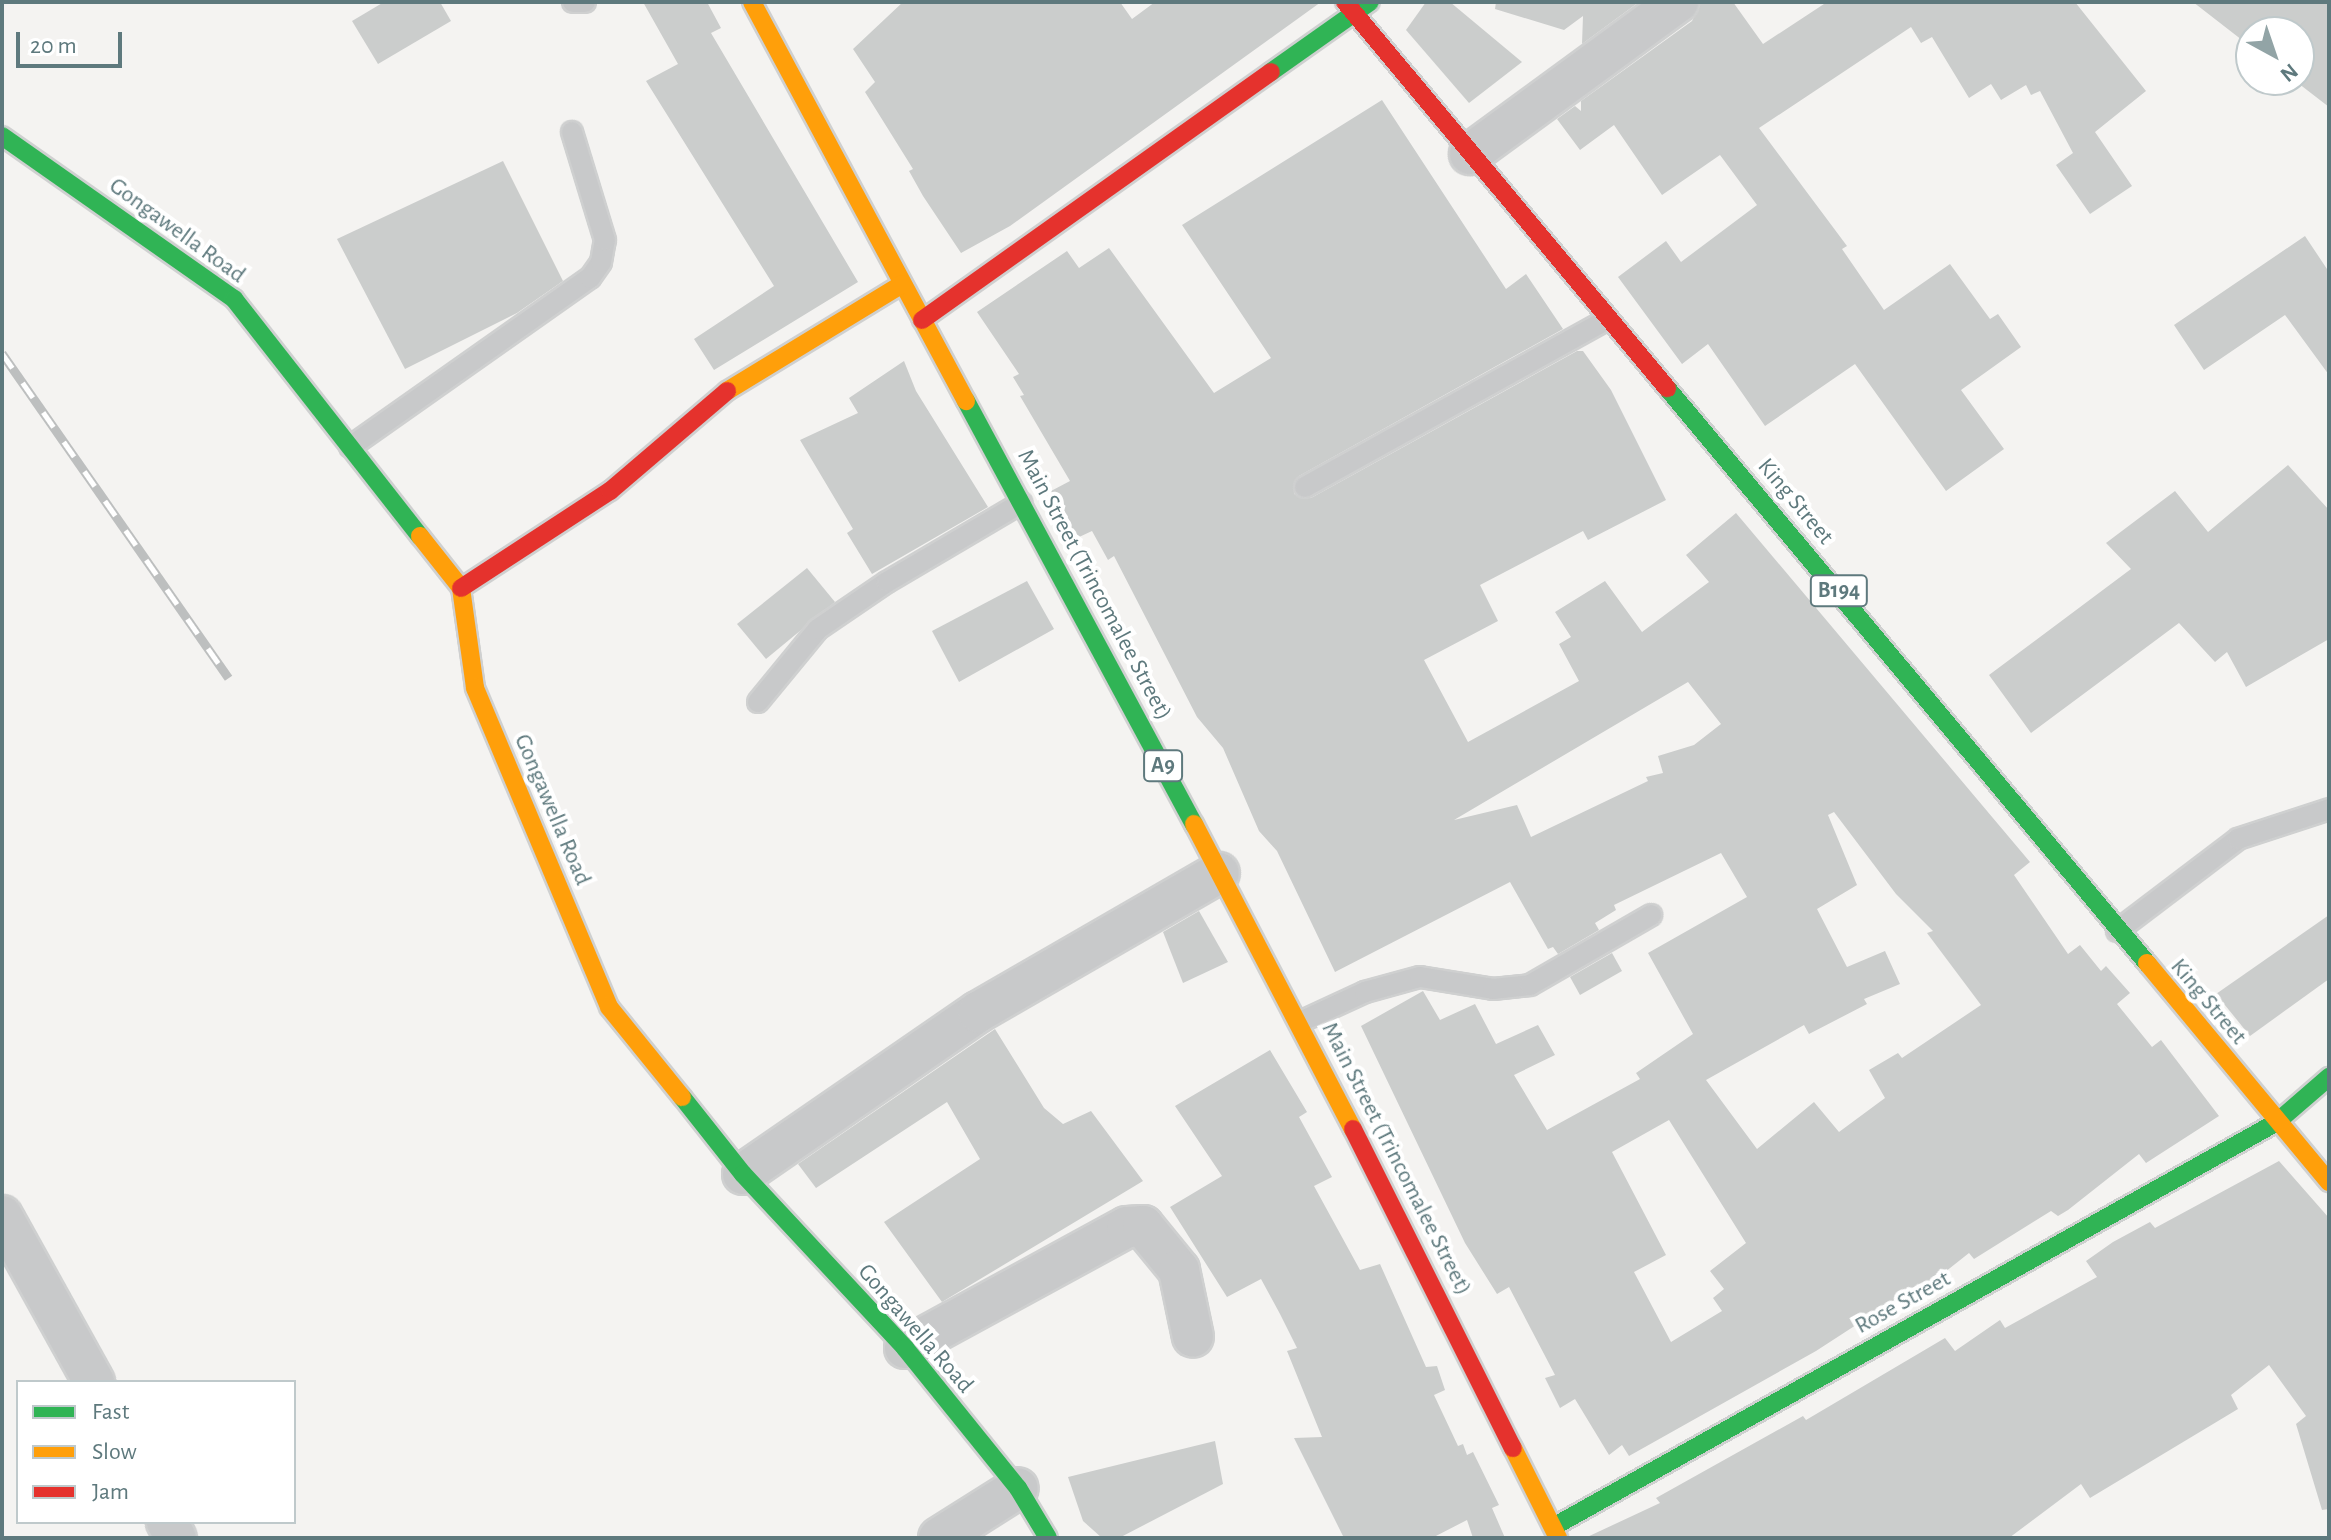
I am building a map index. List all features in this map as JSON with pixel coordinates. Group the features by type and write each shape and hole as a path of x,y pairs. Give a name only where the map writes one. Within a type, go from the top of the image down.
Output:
{"main road":[{"name":"Main Street (Trincomalee Street)","path":"752,2 1300,1022 1555,1533"},
{"path":"922,320 1357,6"},
{"name":"King Street","path":"1357,6 1470,154 1606,320 1839,591 2117,931 2329,1182"},
{"name":"Gongawella Road","path":"2,136 234,299 461,588 475,688 609,1007 743,1174 905,1348 1018,1488 1048,1538"},
{"path":"461,588 610,491 710,402 902,284"},
{"name":"Rose Street","path":"1555,1533 2277,1122 2329,1077"}],"street":[{"path":"1470,154 1678,2"},
{"path":"743,1174 978,1012 1219,873"},
{"path":"2,1216 93,1380"},
{"path":"905,1348 1127,1227 1143,1226 1179,1270 1193,1337"},
{"path":"939,1538 1018,1488"}],"lane":[{"path":"573,2 585,2"},
{"path":"350,447 590,278 601,262 605,240 572,132"},
{"path":"1305,487 1606,320"},
{"path":"758,702 818,629 887,582 1021,503"},
{"path":"2117,931 2238,839 2329,809"},
{"path":"1300,1022 1365,992 1420,977 1493,989 1530,985 1651,915"}],"building":[{"path":"384,2 440,2 451,21 378,64 352,21"},
{"path":"643,2 707,2 721,28 711,33 858,282 714,370 694,339 774,286 646,81 678,64"},
{"path":"903,2 1120,2 1132,19 1155,2 1321,2 1010,226 961,253 923,196 909,171 913,169 865,92 875,82 853,49"},
{"path":"1426,2 1450,2 1522,62 1469,103 1406,30"},
{"path":"1496,2 1639,2 1582,44 1583,16 1564,30 1495,9"},
{"path":"1701,2 1733,2 1763,44 1827,2 2075,2 2146,91 2095,132 2132,186 2090,214 2056,165 2073,153 2040,91 2031,95 2026,85 2001,100 1991,84 1969,98 1932,37 1921,43 1911,27 1759,128 1847,246 1842,249 1884,310 1950,264 1990,319 1998,314 2021,347 1961,390 2004,449 1946,491 1855,364 1765,426 1708,344 1682,364 1618,277 1666,241 1681,262 1757,205 1720,155 1662,195 1614,125 1580,150 1557,119 1575,106 1581,111 1581,101 1692,21"},
{"path":"2193,2 2329,2 2329,107 2315,96 2315,16 2235,16 2235,35"},
{"path":"1382,100 1506,289 1526,274 1563,329 1299,476 1294,494 1311,498 1577,351 1583,351 1611,390 1666,500 1588,540 1583,531 1480,585 1498,621 1424,660 1468,742 1579,681 1559,644 1571,637 1555,612 1605,581 1642,632 1709,582 1686,555 1736,513 2030,862 2014,875 2068,954 2080,945 2101,971 2106,966 2130,993 2117,1004 2152,1047 2161,1040 2219,1116 2146,1163 2139,1154 2058,1216 2051,1211 1974,1259 1969,1253 1916,1295 1910,1290 1816,1351 1629,1456 1622,1445 1609,1455 1575,1399 1560,1408 1545,1378 1555,1375 1509,1287 1497,1294 1465,1243 1361,1026 1423,991 1440,1020 1475,1004 1496,1044 1538,1025 1555,1055 1514,1075 1547,1130 1640,1079 1636,1073 1693,1034 1648,953 1747,897 1721,853 1614,905 1616,910 1595,923 1599,930 1558,954 1553,947 1548,949 1510,882 1335,972 1277,851 1259,831 1223,748 1197,717 1114,556 1108,560 1092,531 1077,538 1051,491 1070,481 1020,396 1024,395 1013,377 1019,374 977,312 1067,251 1079,268 1109,248 1214,393 1271,358 1182,225","holes":["1688,682 1721,724 1694,745 1658,756 1663,773 1646,777 1648,781 1531,837 1517,805 1454,820","1834,812 1896,894 1933,931 1927,933 1981,1005 1902,1058 1898,1053 1869,1070 1885,1098 1839,1132 1814,1102 1757,1149 1706,1080 1804,1025 1809,1034 1867,1004 1864,999 1900,984 1885,951 1847,967 1817,909 1857,885 1828,815","1669,1120 1746,1243 1710,1271 1724,1289 1713,1298 1722,1311 1671,1342 1634,1272 1666,1255 1612,1152"]},
{"path":"503,161 563,281 517,313 405,369 337,239"},
{"path":"2305,236 2329,272 2329,375 2285,315 2204,370 2174,325"},
{"path":"904,361 916,391 988,507 872,574 847,533 853,529 800,440 858,413 849,398"},
{"path":"2288,465 2329,510 2329,639 2246,687 2227,652 2215,662 2179,623 2031,733 1989,675 2131,569 2106,543 2175,491 2208,532"},
{"path":"807,568 835,602 766,659 737,624"},
{"path":"1027,581 1054,629 959,682 932,631"},
{"path":"1199,911 1228,962 1183,983 1163,932"},
{"path":"2329,915 2329,979 2250,1036 2216,994"},
{"path":"1612,953 1622,971 1580,995 1570,977"},
{"path":"995,1029 1044,1108 1063,1124 1091,1111 1143,1181 942,1302 884,1222 980,1159 947,1102 816,1188 798,1164"},
{"path":"1270,1050 1307,1112 1299,1117 1332,1177 1314,1186 1360,1270 1380,1264 1426,1367 1437,1366 1445,1390 1434,1395 1458,1446 1463,1444 1467,1455 1473,1452 1499,1505 1492,1508 1505,1538 1473,1538 1467,1520 1432,1538 1344,1538 1294,1438 1322,1437 1287,1351 1297,1348 1280,1314 1261,1279 1227,1297 1170,1207 1222,1176 1175,1106"},
{"path":"2279,1161 2329,1218 2329,1509 2322,1510 2296,1424 2306,1416 2269,1365 2231,1395 2238,1409 2090,1498 2081,1484 2009,1538 1585,1538 1660,1503 1656,1498 1803,1416 1806,1420 1945,1338 1955,1351 2000,1320 2005,1328 2097,1277 2086,1261 2113,1242 2150,1222 2155,1228"},
{"path":"1215,1441 1223,1484 1119,1538 1102,1538 1083,1521 1068,1477"}],"railway":[{"path":"2,353 229,678"}],"traffic: fast":[{"path":"1271,72 1370,2"},
{"path":"2,136 234,299 420,536"},
{"path":"1667,388 2147,963"},
{"path":"966,401 1194,824"},
{"path":"1553,1527 2277,1122 2329,1077"},
{"path":"682,1097 743,1174 905,1348 1018,1488 1048,1538"}],"traffic: slow":[{"path":"752,2 966,401"},
{"path":"727,391 902,284"},
{"path":"420,536 461,588 475,688 609,1007 682,1097"},
{"path":"1194,824 1353,1129"},
{"path":"2147,963 2329,1182"},
{"path":"1513,1448 1558,1538"}],"traffic: jam":[{"path":"1345,2 1667,388"},
{"path":"922,320 1271,72"},
{"path":"461,588 610,491 727,391"},
{"path":"1353,1129 1513,1448"}]}
